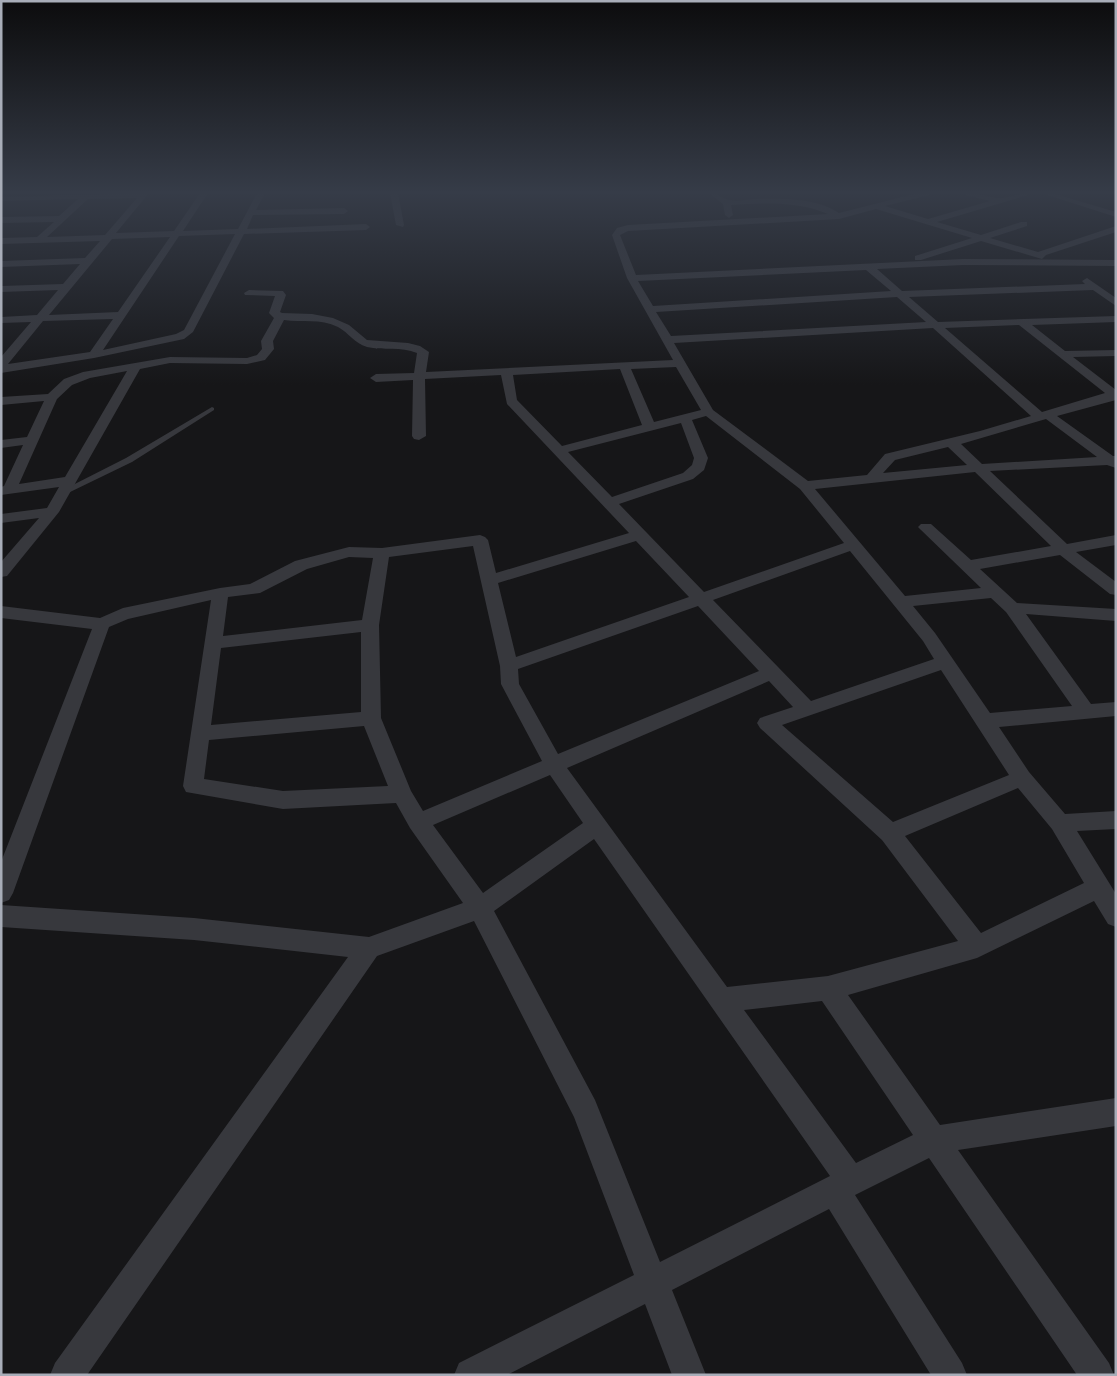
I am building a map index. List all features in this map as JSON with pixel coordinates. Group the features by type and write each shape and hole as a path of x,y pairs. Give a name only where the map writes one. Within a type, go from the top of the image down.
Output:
{"street":[{"path":"1,365 91,257"},
{"path":"94,355 159,257"},
{"path":"1,369 94,355 180,337 188,332 228,257"},
{"path":"624,257 632,278 708,412 805,486 929,636 1022,778 1060,822 1116,916"},
{"path":"895,265 920,257"},
{"path":"1045,257 1064,263 1116,303"},
{"path":"1,264 88,261"},
{"path":"632,278 963,262 1116,263"},
{"path":"869,266 1044,416 1114,462"},
{"path":"1,289 66,287"},
{"path":"650,309 900,294 1098,289 1116,291"},
{"path":"249,293 279,293 281,295 274,313 280,317 310,317 332,321 344,326 363,342 416,347 423,352 419,376 419,436"},
{"path":"1,320 121,314"},
{"path":"5,491 52,397 68,382 76,378 170,360 247,362 261,358 268,350 267,341 280,317"},
{"path":"667,340 936,325 1116,319"},
{"path":"1021,322 1115,395"},
{"path":"170,360 180,337"},
{"path":"1062,354 1116,353"},
{"path":"376,378 680,362"},
{"path":"624,365 649,427"},
{"path":"1,572 52,512 135,367"},
{"path":"506,371 511,401 807,709"},
{"path":"871,480 890,457 984,434 1115,395"},
{"path":"1,401 52,397"},
{"path":"558,451 708,412"},
{"path":"608,503 688,476 699,467 701,458 686,418"},
{"path":"1,444 32,440"},
{"path":"951,442 1063,549 1116,590"},
{"path":"805,486 978,468 1114,462"},
{"path":"5,491 68,486"},
{"path":"1,519 52,512"},
{"path":"926,527 1012,608 1086,711"},
{"path":"490,580 639,535"},
{"path":"1,612 102,624 123,614 220,593 254,589 301,565 349,552 382,554 480,540 509,666 510,684 554,765 722,1000 842,1185 950,1375"},
{"path":"967,566 1116,540"},
{"path":"509,666 853,545"},
{"path":"382,554 370,625 371,718 402,794 418,822 480,908 585,1110 688,1375"},
{"path":"900,602 995,592"},
{"path":"220,593 193,786 283,800 402,794"},
{"path":"1012,608 1116,615"},
{"path":"1,893 102,624"},
{"path":"213,643 370,625"},
{"path":"946,662 767,723 890,833 977,947"},
{"path":"418,822 772,673"},
{"path":"984,721 1116,709"},
{"path":"200,733 371,718"},
{"path":"890,833 1022,778"},
{"path":"1060,822 1116,820"},
{"path":"1,916 194,929 369,948 480,908 597,825"},
{"path":"722,1000 828,988 977,947 1099,886"},
{"path":"67,1375 369,948"},
{"path":"828,988 1097,1375"},
{"path":"471,1375 933,1140 1116,1112"}],"lane":[{"path":"68,486 129,460 212,409"}]}
